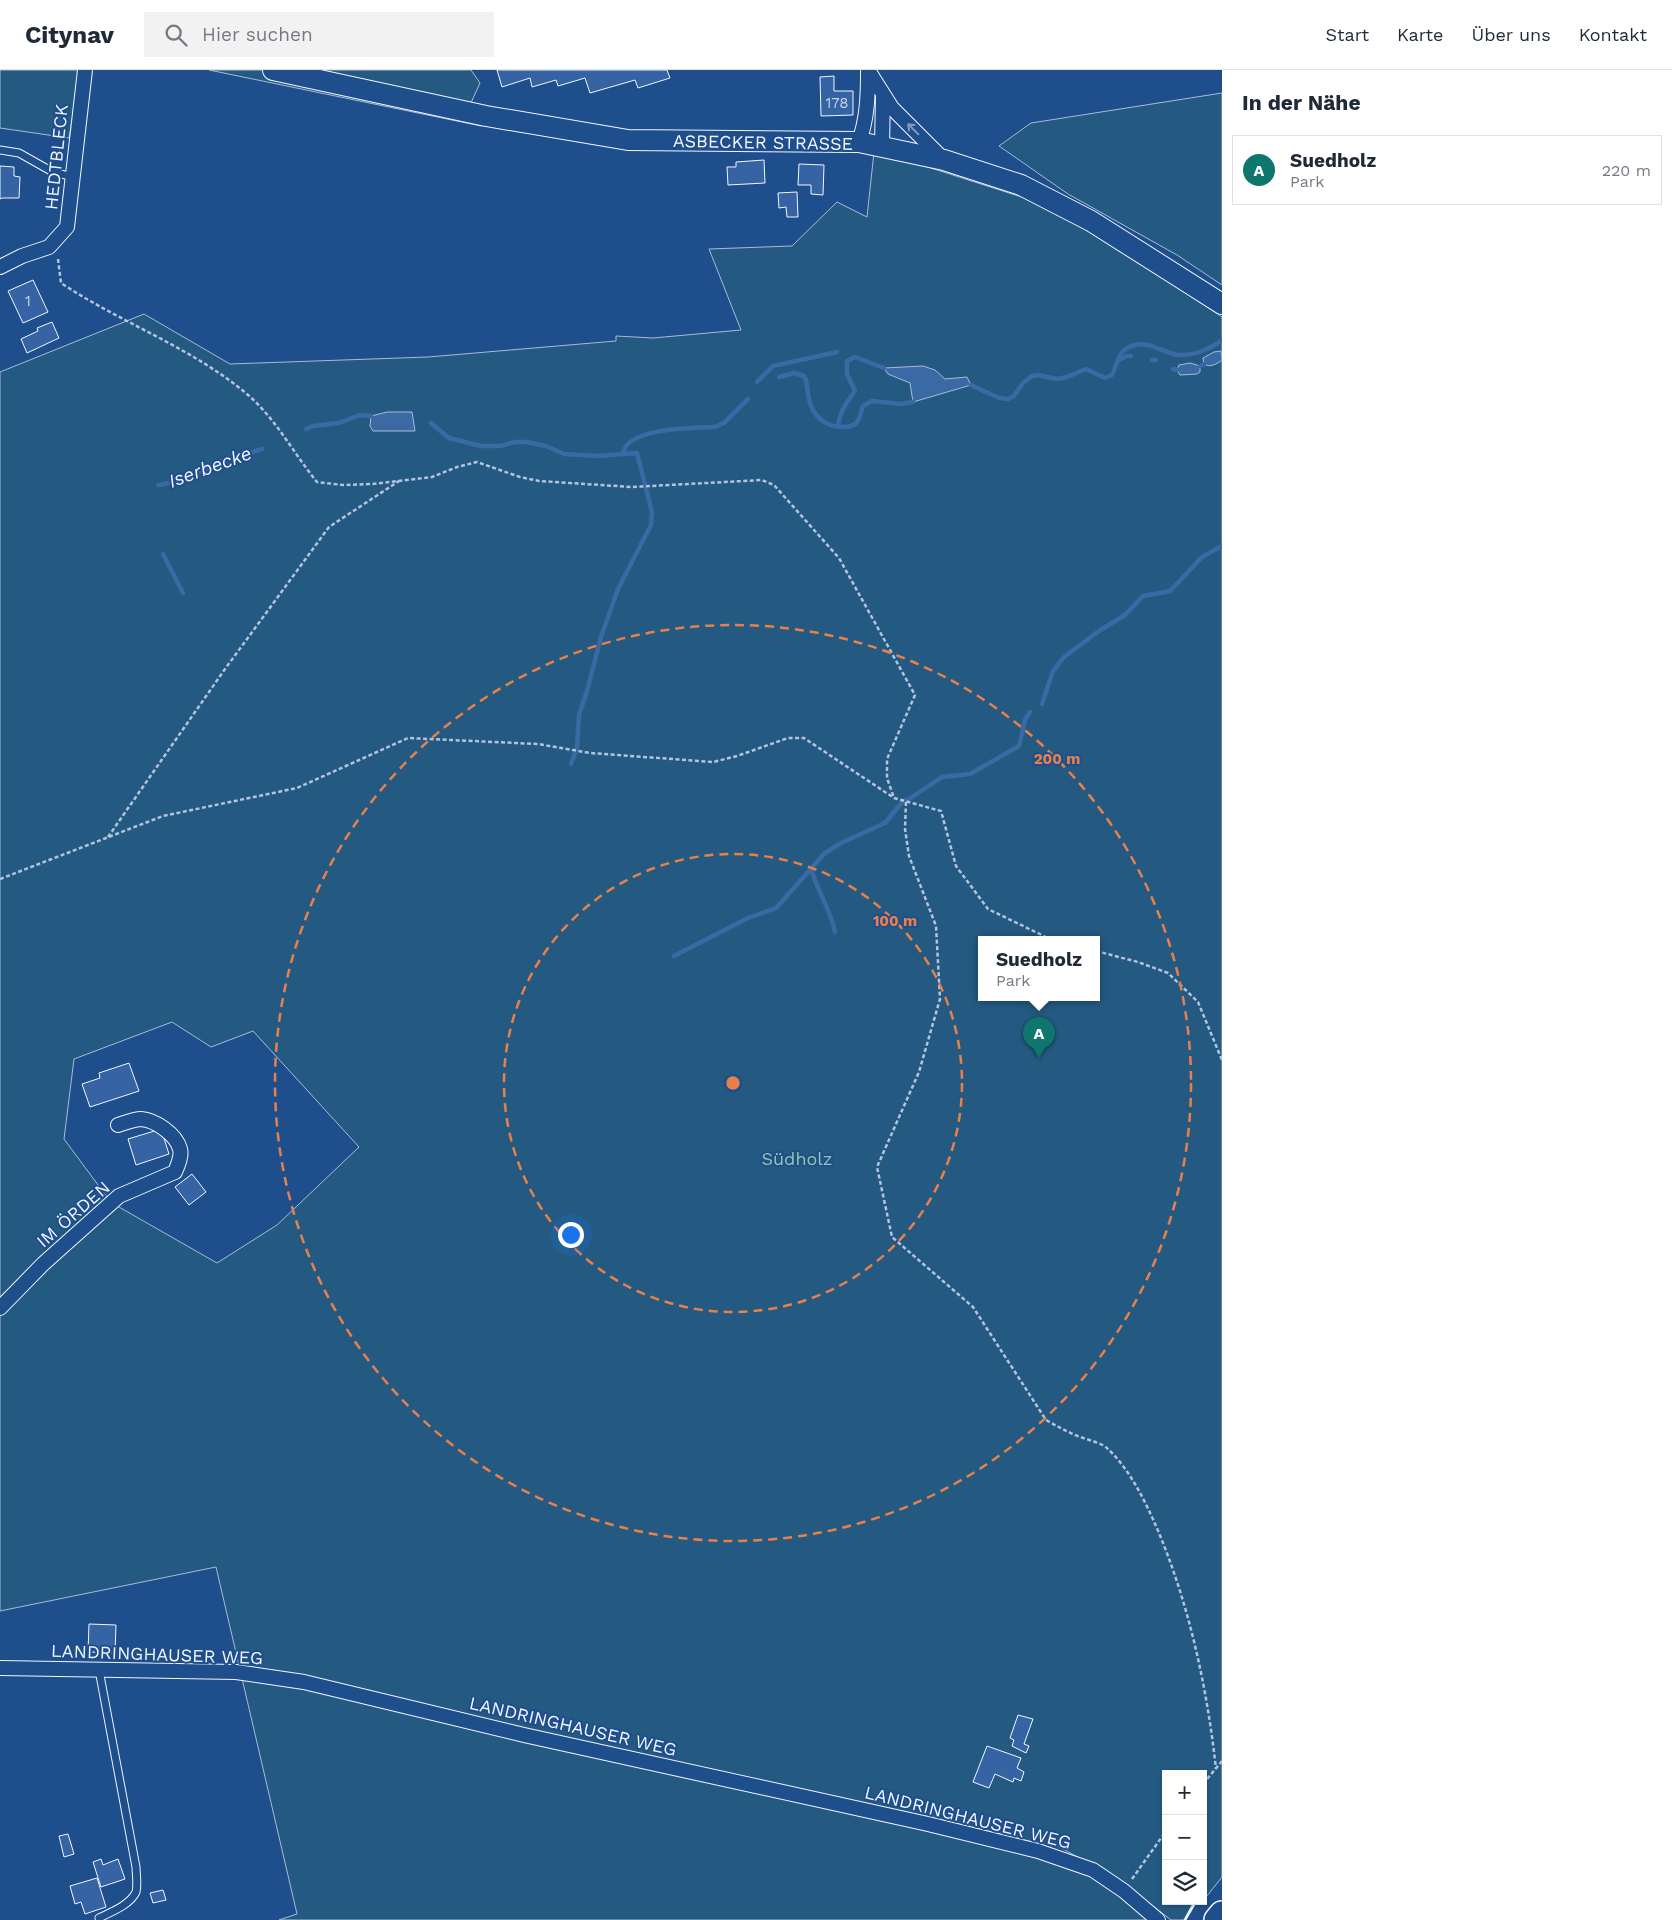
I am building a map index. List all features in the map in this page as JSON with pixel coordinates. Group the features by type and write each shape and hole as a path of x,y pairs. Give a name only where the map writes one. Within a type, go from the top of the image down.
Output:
{"highway":[{"path":"1217,1920 1222,1914"}],"main road":[{"name":"ASBECKER STRASSE","path":"273,70 486,116 628,140 859,142 944,160 1021,185 1090,221 1222,304"}],"street":[{"name":"HEDTBLECK","path":"0,267 22,256 49,247 68,227 85,70"},
{"path":"859,142 865,124 868,104 868,71"},
{"path":"868,71 892,108 944,160"},
{"path":"882,146 884,96"},
{"name":"IM ÖRDEN","path":"0,1308 43,1264 119,1196 175,1172 180,1160 180,1148 166,1129 153,1121 139,1119 118,1125"},
{"name":"LANDRINGHAUSER WEG","path":"0,1668 236,1672 304,1682 533,1737 928,1824 1038,1851 1093,1870 1124,1890 1158,1920"}],"lane":[{"path":"0,150 19,153 51,172 72,177"},
{"path":"99,1670 137,1879 136,1892 129,1900 120,1908 99,1918"}],"path":[{"path":"56,240 61,283 209,367 248,395 267,415 300,462 317,482 343,485 372,484 432,477 457,467 477,462 520,477 539,481 632,487 762,480 774,485 839,558 915,695 887,760 887,778 894,798"},
{"path":"107,838 225,669 329,527 401,480"},
{"path":"0,879 164,816 297,788 408,738 538,744 590,753 713,762 737,756 788,738 804,738 894,798 941,811 956,866 988,909 1044,936"},
{"path":"906,802 905,829 909,856 936,926 940,998 919,1072 877,1167 892,1237 973,1307 1046,1420 1064,1430 1106,1447 1121,1463 1144,1498 1164,1544 1192,1636 1211,1723 1216,1769"},
{"path":"1100,952 1138,962 1168,973 1198,1002 1222,1060"},
{"path":"1207,1779 1222,1761"},
{"path":"1124,1890 1162,1837"}],"green space":[{"path":"0,70 81,70 69,138 0,128"},
{"path":"209,70 471,70 480,83 470,105 481,126"},
{"path":"1222,93 1222,285 1177,255 1068,194 999,146 1031,123"},
{"name":"Südholz","path":"874,152 890,155 1031,200 1105,240 1222,317 1222,1877 1207,1896 1207,1770 1162,1770 1162,1905 1192,1905 1184,1920 1171,1920 1118,1879 1052,1843 1048,1856 1088,1872 1117,1892 1148,1920 279,1920 297,1914 216,1567 0,1611 0,1311 112,1203 217,1263 277,1225 359,1147 253,1031 211,1047 172,1022 74,1059 64,1139 110,1201 0,1302 0,372 144,314 230,364 428,357 616,341 616,336 653,338 741,330 709,249 792,246 837,202 867,217"}],"shaded area":[{"path":"1221,351 1222,360 1211,366 1204,364 1203,358 1214,352"},
{"path":"1190,363 1200,366 1200,372 1197,374 1180,375 1177,370 1179,365"},
{"path":"923,366 935,370 945,379 967,377 971,385 913,402 910,383 888,374 884,368"},
{"path":"387,412 412,412 415,431 373,431 370,426 371,416"}],"building":[{"path":"497,70 667,70 670,78 638,88 635,80 590,93 585,78 558,86 556,80 532,87 530,78 502,87"},
{"path":"834,76 834,91 853,91 853,115 821,116 820,77"},
{"path":"764,160 765,183 728,185 727,167 736,167 736,162"},
{"path":"799,164 824,165 823,195 811,194 811,185 798,185"},
{"path":"0,166 14,167 14,176 20,177 19,198 0,199"},
{"path":"797,192 798,217 787,217 786,207 779,208 778,193"},
{"path":"33,280 48,312 23,323 8,291"},
{"path":"52,322 59,338 27,353 21,339 38,331 37,328"},
{"path":"129,1063 139,1091 90,1107 82,1084 100,1078 99,1073"},
{"path":"161,1129 169,1154 136,1165 128,1139"},
{"path":"192,1174 206,1192 189,1205 175,1187"},
{"path":"89,1624 116,1625 115,1653 88,1652"},
{"path":"1018,1715 1033,1719 1024,1744 1029,1746 1026,1753 1012,1746 1014,1740 1010,1738"},
{"path":"987,1746 1021,1758 1017,1768 1024,1772 1021,1781 1014,1778 1013,1782 995,1774 989,1788 973,1782"},
{"path":"68,1834 74,1854 64,1857 59,1836"},
{"path":"101,1859 103,1865 118,1859 125,1879 101,1887 93,1862"},
{"path":"97,1878 106,1907 85,1914 81,1902 75,1904 70,1886"},
{"path":"163,1890 166,1900 153,1903 150,1893"}],"waterway":[{"name":"Iserbecke","path":"971,385 999,398 1008,399 1014,396 1023,383 1032,376 1038,375 1057,379 1086,369 1105,378 1112,375 1119,356 1123,351 1137,344 1144,344 1178,355 1184,355 1202,351 1222,340"},
{"name":"Iserbecke","path":"757,382 773,366 837,352"},
{"name":"Iserbecke","path":"1119,360 1126,356 1131,356"},
{"path":"838,427 846,403 855,391 847,374 847,361 855,357 884,368"},
{"path":"1200,366 1204,364"},
{"path":"1173,369 1177,370"},
{"path":"779,377 794,373 804,376 813,410 820,419 830,425 852,426 859,419 863,406 872,401 901,404 913,402"},
{"name":"Iserbecke","path":"431,423 449,438 481,446 500,446 515,442 527,442 546,446 564,454 598,456 623,454 627,445 648,434 677,429 715,427 724,423 748,399"},
{"name":"Iserbecke","path":"306,429 313,426 339,423 360,415 371,416"},
{"name":"Iserbecke","path":"158,485 179,480 238,454 243,455 262,449"},
{"path":"571,764 577,747 579,715 601,637 618,589 651,525 652,512 637,453 623,454"},
{"path":"1042,704 1053,671 1064,657 1099,631 1125,615 1143,596 1170,591 1202,557 1222,546"},
{"path":"163,554 183,593"},
{"path":"674,956 748,918 776,908 825,853 841,843 885,823 903,801 942,777 970,774 1019,746 1025,720 1030,712"},
{"path":"811,868 835,932"}],"wall":[{"path":"1185,1920 1194,1905"}],"place":[{"name":"Suedholz","path":"1039,1058"}]}
